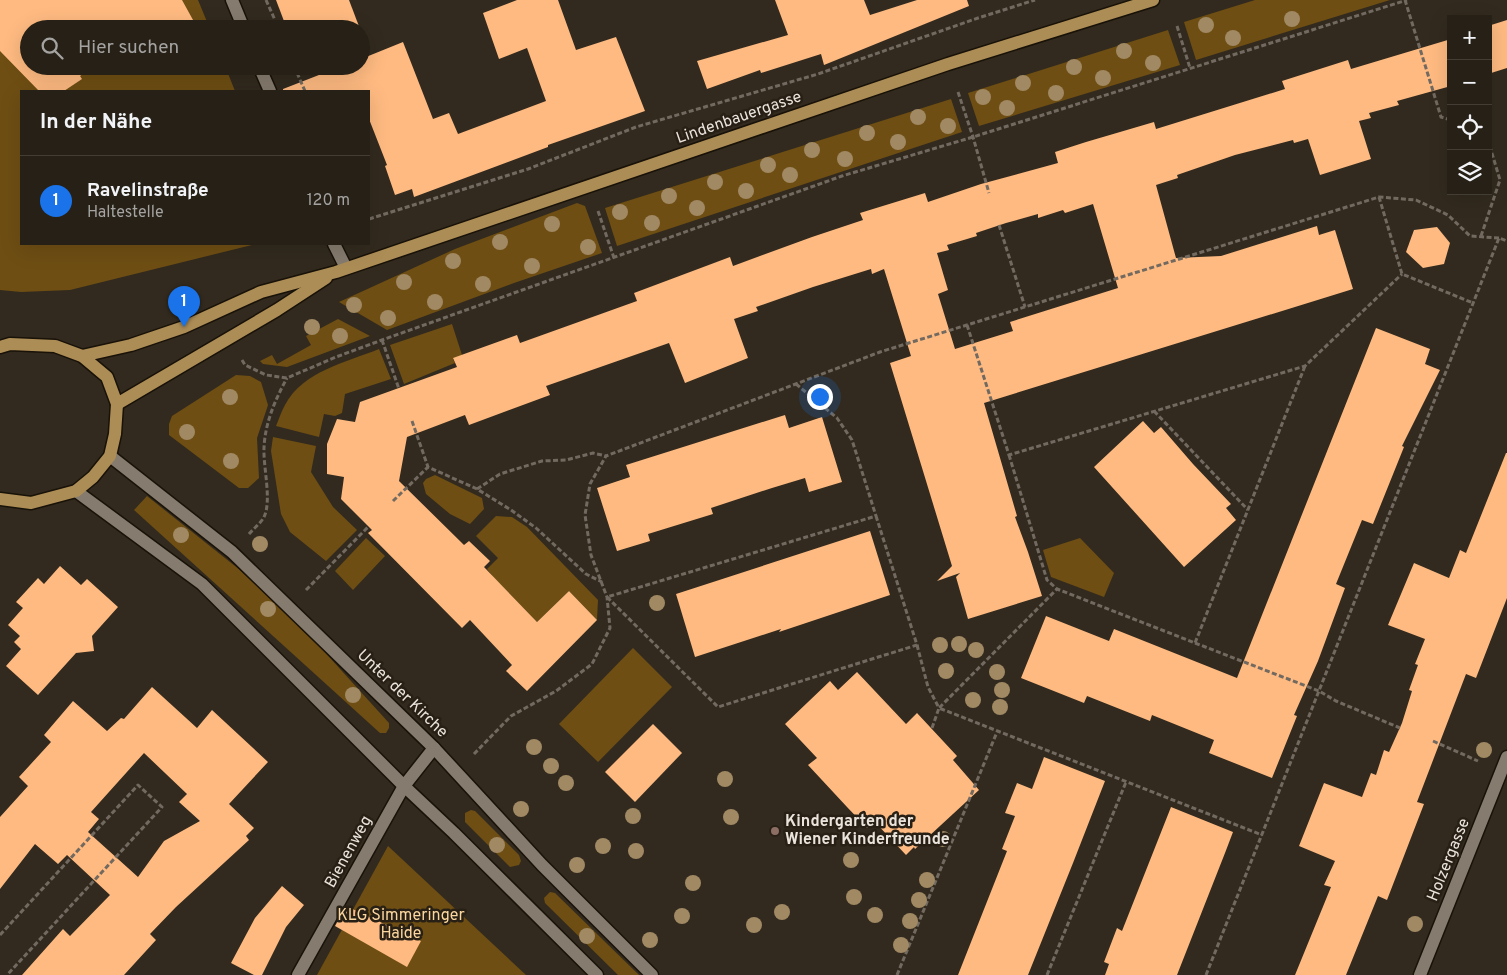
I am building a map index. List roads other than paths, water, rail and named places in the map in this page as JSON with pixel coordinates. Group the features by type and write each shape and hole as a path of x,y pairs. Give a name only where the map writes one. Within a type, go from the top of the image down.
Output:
{"main road":[{"name":"Lindenbauergasse","path":"82,356 131,345 184,327 261,292 341,270 957,62 1153,0"},
{"name":"Lindenbauergasse","path":"117,404 341,270"},
{"path":"0,347 10,344 56,346 82,356 107,377 117,404 115,434 110,456 93,477 76,491 31,503 0,500"}],"street":[{"path":"232,0 240,20"},
{"path":"264,75 270,90"},
{"path":"334,245 341,270"},
{"name":"Unter der Kirche","path":"110,456 232,552 434,748 542,865 652,975"},
{"path":"76,491 202,584 597,975"},
{"name":"Bienenweg","path":"298,975 404,786 434,748"},
{"name":"Holzergasse","path":"1420,975 1507,757"}],"place":[{"name":"Ravelinstraße","path":"184,327"},
{"name":"Kindergarten der Wiener Kinderfreunde","path":"775,831"}],"park label":[{"name":"KLG Simmeringer Haide","path":"401,925"}]}
